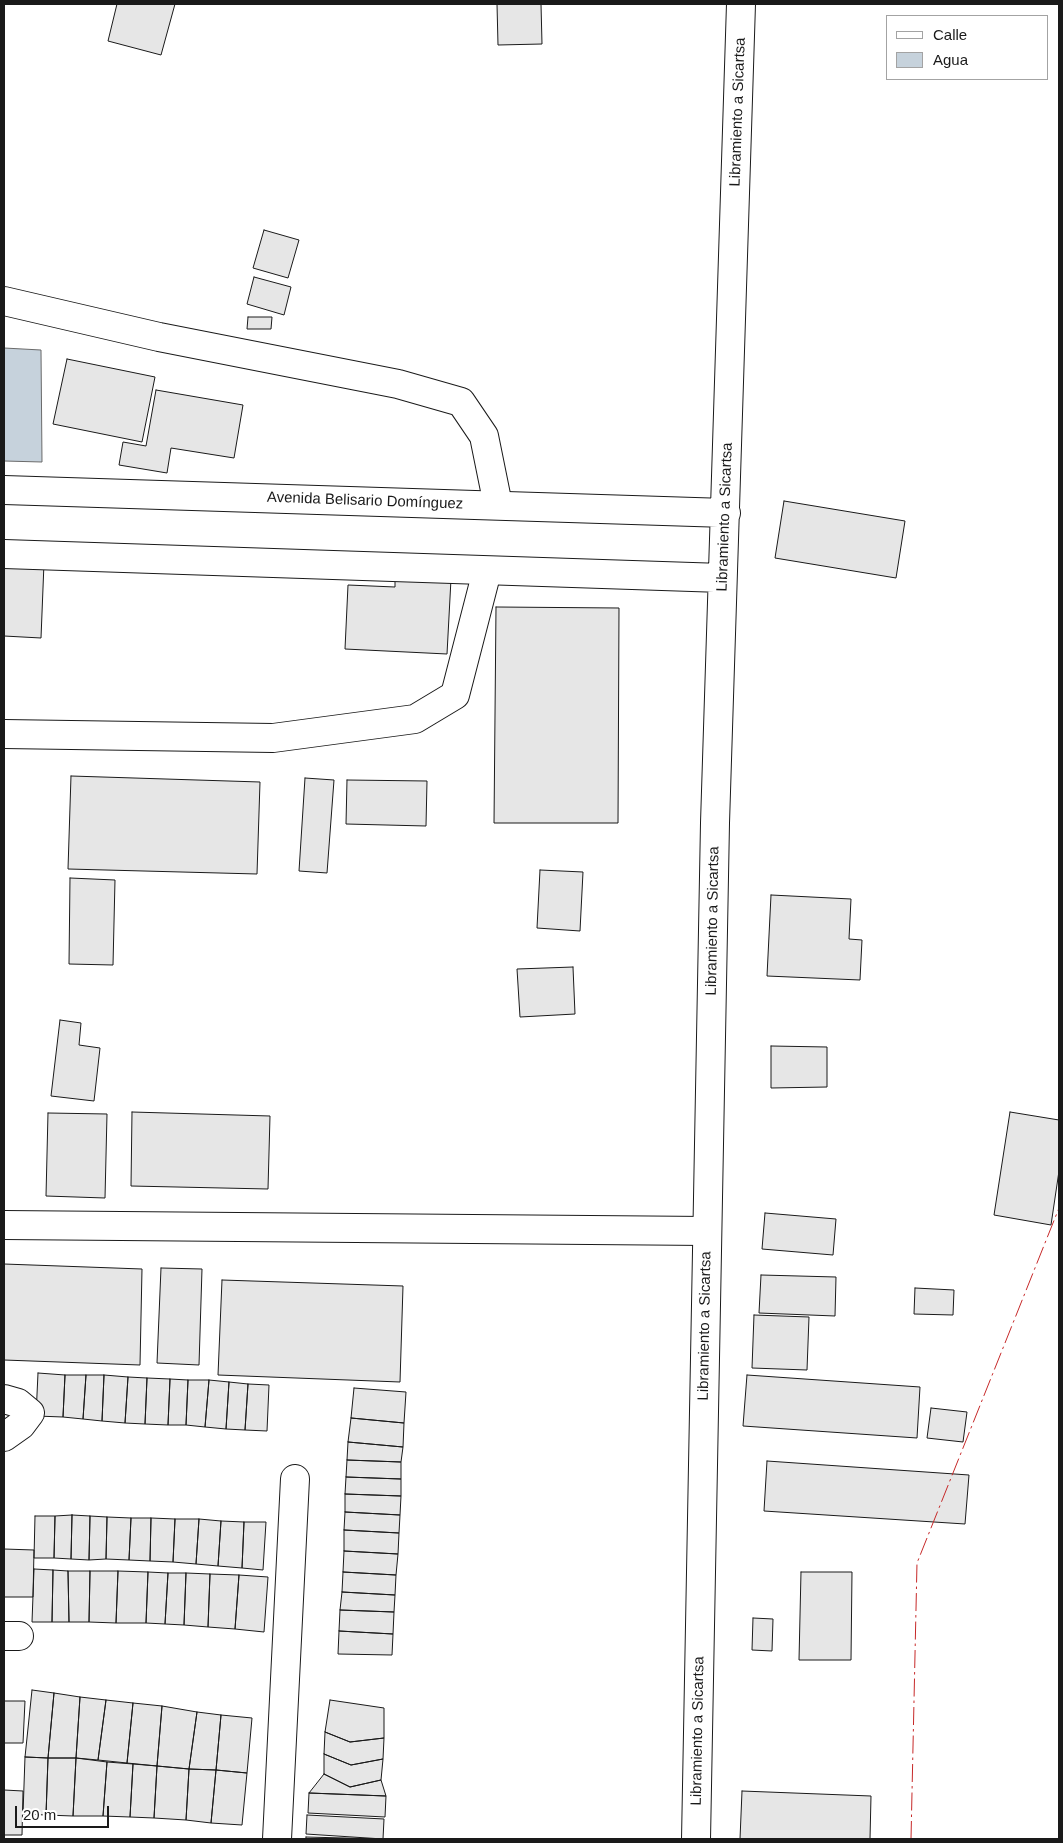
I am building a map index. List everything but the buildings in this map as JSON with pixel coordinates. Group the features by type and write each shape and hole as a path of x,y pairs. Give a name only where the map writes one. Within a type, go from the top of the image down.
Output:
{"street":[{"name":"Libramiento a Sicartsa","path":"696,1839 707,1231 722,578 726,513 741,4"},
{"path":"4,301 160,336 398,384 462,402 484,436 498,505"},
{"name":"Avenida Belisario Domínguez","path":"4,490 726,513"},
{"path":"4,554 722,578"},
{"path":"4,734 273,738 415,719 455,695 487,571"},
{"path":"4,1225 707,1231"},
{"path":"4,1399 18,1403 30,1413 21,1425 4,1436"},
{"path":"277,1839 295,1479"}],"water":[{"path":"4,348 41,350 42,462 4,461"}],"power":[{"path":"911,1839 917,1563 1059,1208"}]}
